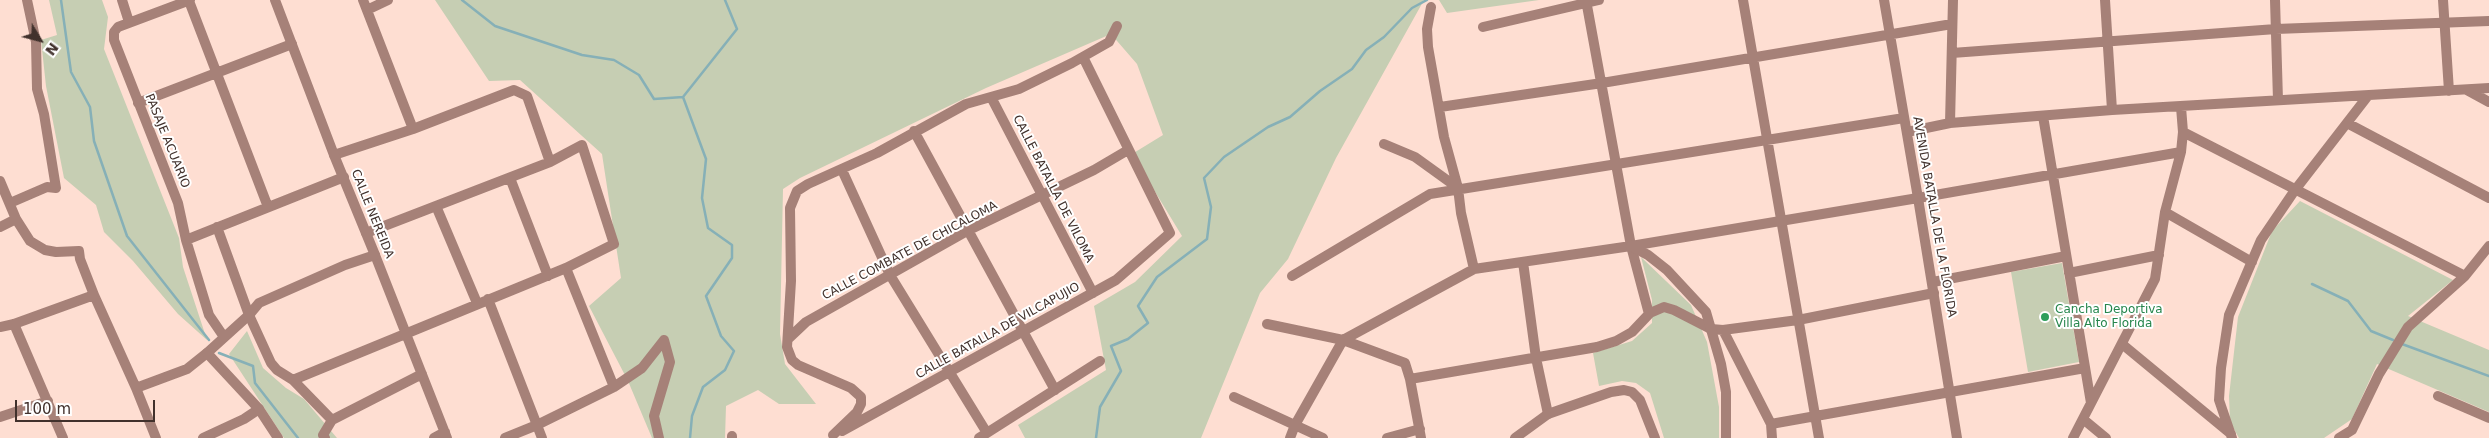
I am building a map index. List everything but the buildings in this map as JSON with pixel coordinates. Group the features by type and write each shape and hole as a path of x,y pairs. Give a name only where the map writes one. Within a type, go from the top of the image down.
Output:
{"street":[{"path":"10,203 47,188 56,188 44,114 36,89 36,42 27,0"},
{"path":"122,0 129,22"},
{"path":"190,0 268,207"},
{"name":"PASAJE ACUARIO","path":"190,0 118,27 114,32 114,40 178,202 186,240 209,315 224,337"},
{"name":"CALLE NEREIDA","path":"275,0 334,155 446,435"},
{"path":"363,0 413,129"},
{"path":"367,10 388,0"},
{"path":"1483,27 1586,1 1600,0"},
{"path":"1742,0 1819,438"},
{"name":"AVENIDA BATALLA DE LA FLORIDA","path":"1884,0 1934,288 1957,438"},
{"path":"1950,123 1953,0"},
{"path":"2105,0 2112,110"},
{"path":"2275,0 2278,100"},
{"path":"2443,0 2449,91"},
{"path":"1586,1 1631,246 1649,314"},
{"path":"1431,7 1427,29 1428,47 1444,137 1458,188 1461,213 1474,269"},
{"path":"1952,54 2276,29 2489,21"},
{"path":"1440,107 1952,24"},
{"path":"833,437 857,412 861,404 861,397 852,388 798,365 788,354 791,281 790,208 792,199 797,191 808,184 842,170 966,104 1019,89 1083,57 1109,42 1117,26"},
{"path":"138,103 292,44"},
{"path":"1083,57 1128,150"},
{"path":"1907,132 1950,123 2112,110 2278,100 2366,97 2489,88"},
{"path":"334,155 413,129 514,90 527,96 550,162"},
{"path":"2468,90 2489,102"},
{"name":"CALLE BATALLA DE VILOMA","path":"992,97 1093,293"},
{"path":"2232,436 2219,400 2221,368 2229,315 2261,240 2366,97"},
{"path":"2074,438 2155,279 2165,212 2181,152 2183,132 2181,107"},
{"path":"2043,116 2091,403"},
{"path":"1292,276 1430,194 1904,118"},
{"path":"2347,123 2489,198"},
{"path":"914,131 1056,390"},
{"path":"2183,132 2466,276"},
{"path":"1384,144 1415,157 1458,188"},
{"path":"293,380 477,303 548,276 614,244 582,146 550,162 366,233"},
{"name":"CALLE COMBATE DE CHICALOMA","path":"788,339 806,322 968,230 1043,196 1128,150"},
{"name":"CALLE BATALLA DE VILCAPUJIO","path":"833,437 948,370 1024,331 1116,280 1170,233 1128,150"},
{"path":"1290,438 1295,425 1343,340 1474,269 1781,222 2181,152"},
{"path":"842,170 890,275 948,370 983,436 1100,361"},
{"path":"186,240 344,177"},
{"path":"510,178 548,276"},
{"path":"0,181 16,219 30,241 38,247 56,252 79,251 80,259 94,295 136,388 156,438"},
{"path":"436,206 477,303"},
{"path":"2165,212 2252,262"},
{"path":"0,227 16,219"},
{"path":"217,227 249,315 271,363 277,370 293,380 332,420"},
{"path":"1631,246 1648,255 1667,270 1706,312 1721,364 1726,392 1726,438"},
{"path":"2339,438 2352,430 2379,374 2408,327 2466,276 2489,246"},
{"path":"136,388 187,369 249,315 259,303 296,285 357,260 375,255"},
{"path":"2069,273 2159,255"},
{"path":"1410,379 1597,347 1616,341 1632,332 1649,314 1664,307 1674,310 1711,329 1723,330 1798,320 2066,256"},
{"path":"1523,262 1536,358 1548,414"},
{"path":"566,268 614,387"},
{"path":"0,327 14,324 94,295"},
{"path":"488,299 542,438"},
{"path":"14,324 63,438"},
{"path":"1267,324 1343,340 1405,364 1410,379 1420,434 1387,438"},
{"path":"1723,330 1771,424 1772,438"},
{"path":"505,438 537,425 614,387 642,368 664,340 670,362 654,416 659,438"},
{"path":"2122,344 2232,436"},
{"path":"207,353 259,409 278,438"},
{"path":"1771,424 2085,368"},
{"path":"325,438 323,435 332,420 422,374"},
{"path":"1515,438 1548,414 1611,392 1624,390 1632,392 1640,400 1655,438"},
{"path":"2438,396 2489,418"},
{"path":"1234,397 1323,438"},
{"path":"0,417 48,401"},
{"path":"203,438 244,419 259,409"},
{"path":"2083,419 2106,438"},
{"path":"434,438 446,435"}],"green space":[{"path":"49,0 102,0 108,17 104,49 179,238 183,267 207,340 178,314 133,261 104,232 96,205 64,178 46,86 41,40 57,35"},
{"path":"435,0 1424,0 1336,158 1288,259 1260,293 1201,438 1025,438 1018,425 1106,370 1094,306 1135,282 1182,236 1132,154 1163,135 1137,64 1111,34 986,88 800,178 783,189 780,334 785,364 816,404 779,404 758,390 726,406 725,438 652,438 628,381 589,306 621,278 602,154 520,80 489,81"},
{"path":"1439,0 1539,0 1447,13"},
{"path":"2300,201 2453,280 2408,316 2489,350 2489,412 2377,364 2352,419 2324,438 2239,438 2230,422 2229,396 2238,317 2272,231"},
{"path":"1641,257 1691,305 1707,342 1719,407 1719,438 1664,438 1650,393 1636,383 1622,381 1599,386 1593,353 1632,341 1652,323 1652,300"},
{"name":"Cancha Deportiva Villa Alto Florida","path":"2062,263 2079,362 2028,372 2011,272"},
{"path":"247,331 263,368 286,388 304,399 337,438 284,438 229,354"}],"waterway":[{"path":"61,0 71,72 90,107 94,141 127,236 209,340"},
{"path":"462,0 495,26 582,55 614,60 639,75 654,99 683,97"},
{"path":"690,438 692,416 703,387 725,370 734,351 721,336 706,296 732,258 732,245 708,228 702,198 706,159 683,97 737,29 725,0"},
{"path":"1096,438 1100,407 1121,371 1111,346 1128,339 1148,323 1138,306 1157,277 1207,239 1211,207 1204,178 1224,157 1268,127 1290,117 1320,91 1352,69 1366,50 1384,37 1412,8 1427,0"},
{"path":"2312,284 2348,301 2371,331 2393,340"},
{"path":"2402,344 2489,376"},
{"path":"219,353 253,366 255,383 298,438"}],"place":[{"name":"Cancha Deportiva Villa Alto Florida","path":"2045,317"}]}
